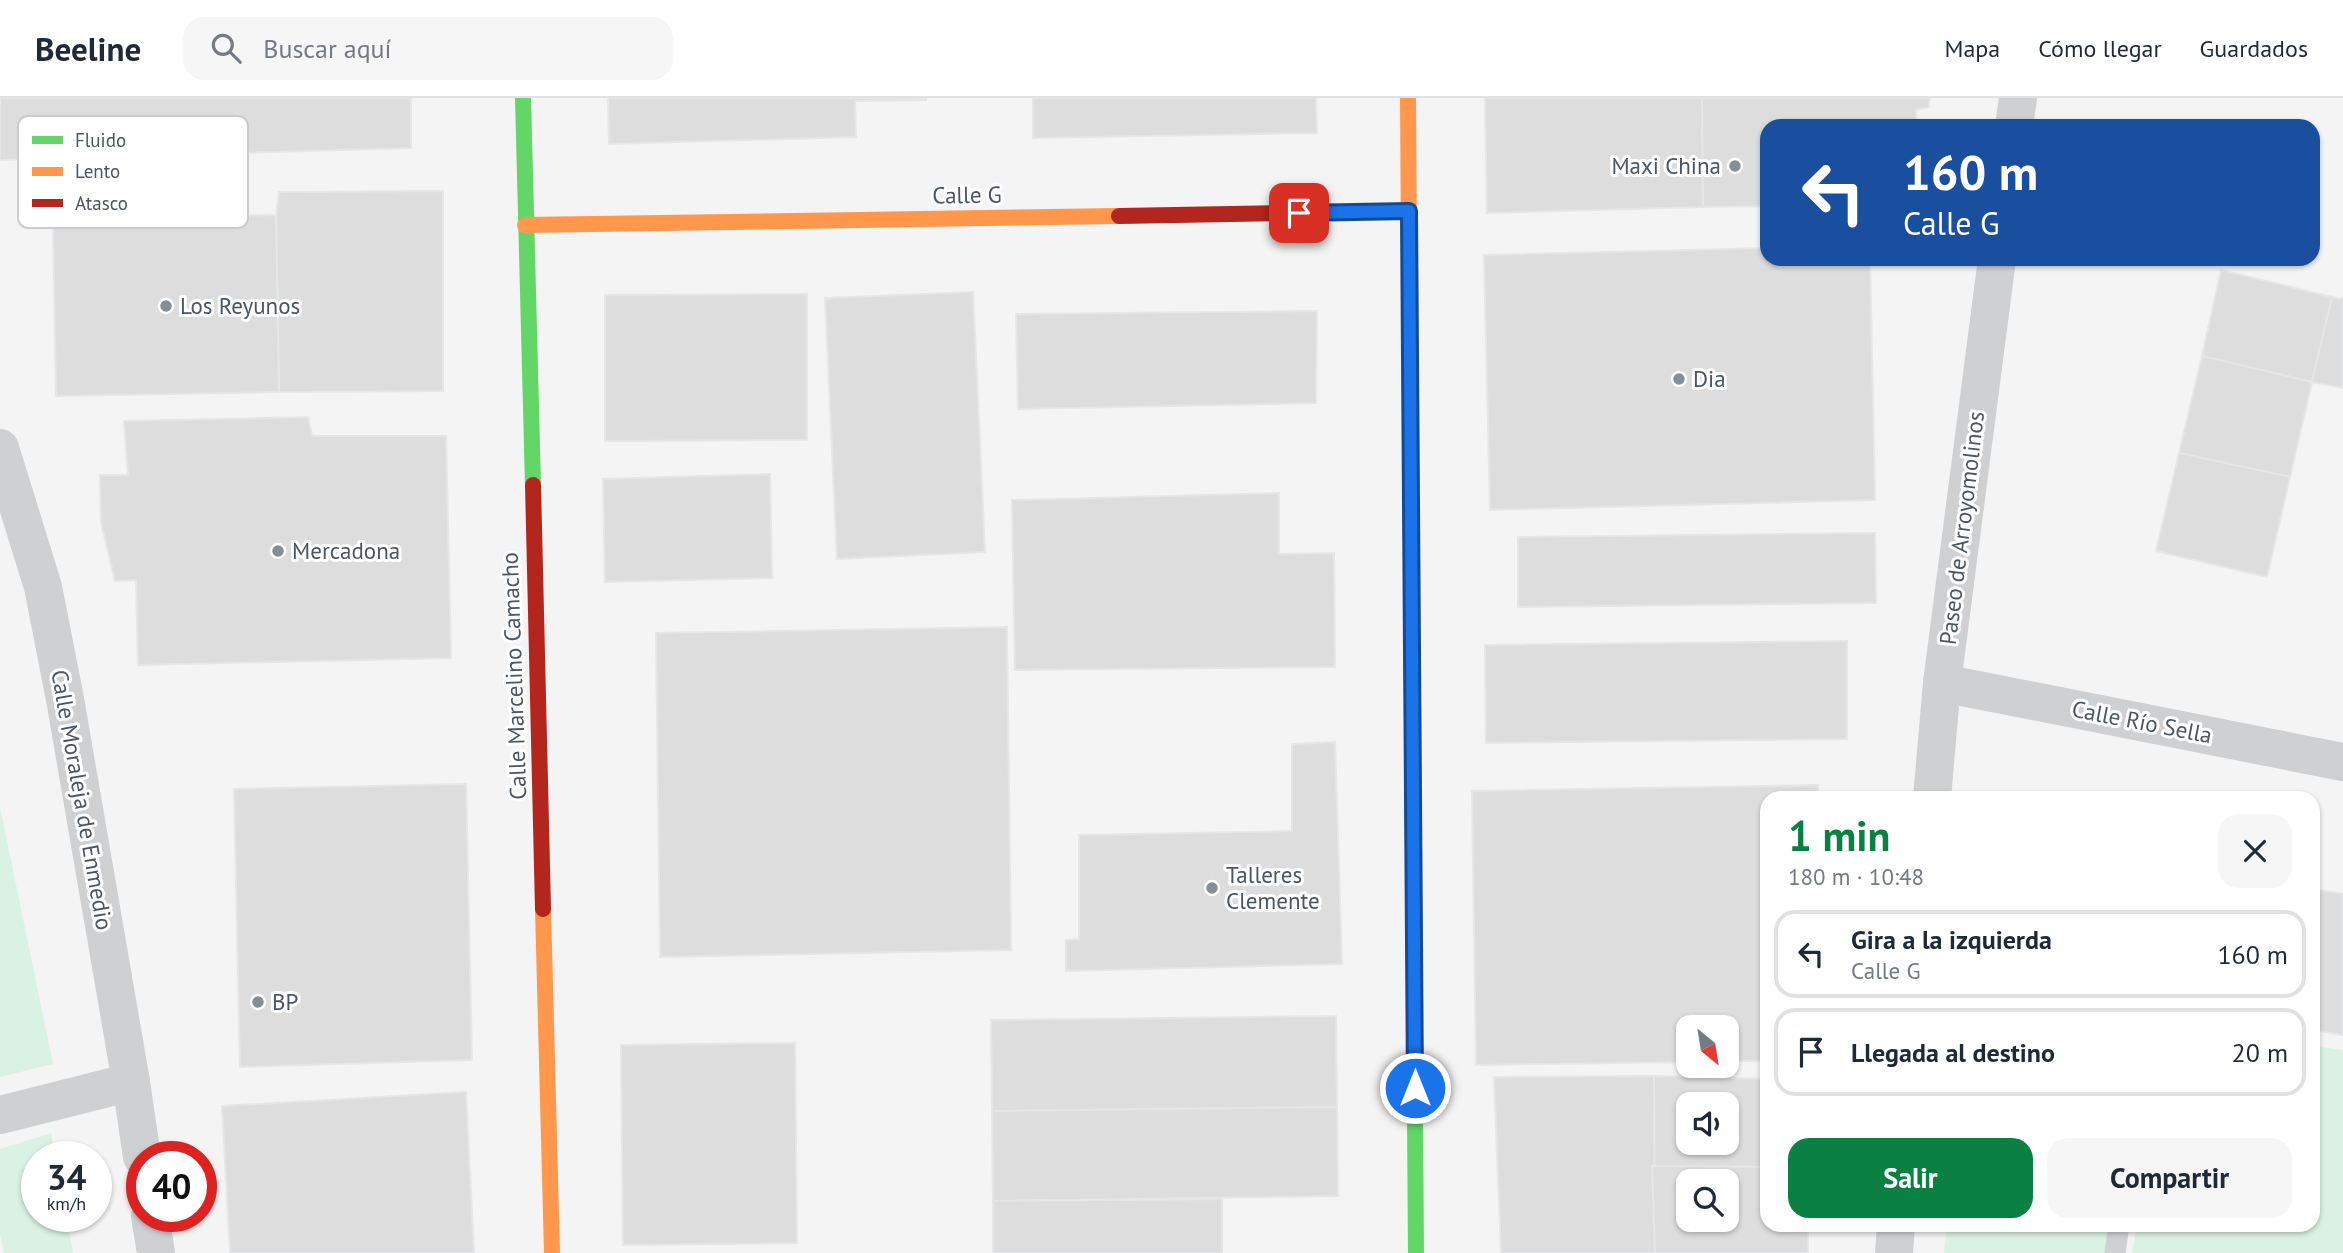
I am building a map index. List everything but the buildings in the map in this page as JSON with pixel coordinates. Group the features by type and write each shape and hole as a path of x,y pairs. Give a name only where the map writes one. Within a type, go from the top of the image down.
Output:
{"street":[{"name":"Calle Marcelino Camacho","path":"523,98 552,1253"},
{"path":"1408,98 1416,1253"},
{"path":"2015,119 2018,98"},
{"name":"Calle G","path":"525,225 1409,211"},
{"name":"Paseo de Arroyomolinos","path":"1933,791 1942,683 1996,266"},
{"name":"Calle Moraleja de Enmedio","path":"0,448 43,587 68,713 140,1141"},
{"name":"Calle Río Sella","path":"1942,683 2343,762"},
{"path":"0,1115 131,1082"},
{"path":"153,1232 156,1253"},
{"path":"1894,1253 1896,1232"}],"lane":[{"path":"2115,1253 2118,1232"}],"green space":[{"path":"0,807 53,1064 0,1077"},
{"path":"2320,1047 2343,1050 2343,1253 2132,1253 2136,1232 2320,1232"},
{"path":"51,1133 52,1141 26,1141"},
{"path":"21,1142 21,1232 69,1232 73,1253 4,1253 0,1234 0,1149"},
{"path":"1946,1232 2118,1232 2115,1253 1944,1253"}],"traffic: fast":[{"path":"523,98 533,485"},
{"path":"1413,846 1416,1253"}],"traffic: slow":[{"path":"1408,98 1410,394"},
{"path":"525,225 1119,216"},
{"path":"543,909 552,1253"}],"traffic: jam":[{"path":"1119,216 1409,211"},
{"path":"1410,394 1413,846"},
{"path":"533,485 543,909"}],"place":[{"name":"Maxi China","path":"1735,166"},
{"name":"Los Reyunos","path":"166,306"},
{"name":"Dia","path":"1679,379"},
{"name":"Mercadona","path":"278,551"},
{"name":"Talleres Clemente","path":"1212,888"},
{"name":"BP","path":"258,1002"}],"route":[{"path":"1299,213 1409,211 1415,1088"}]}
